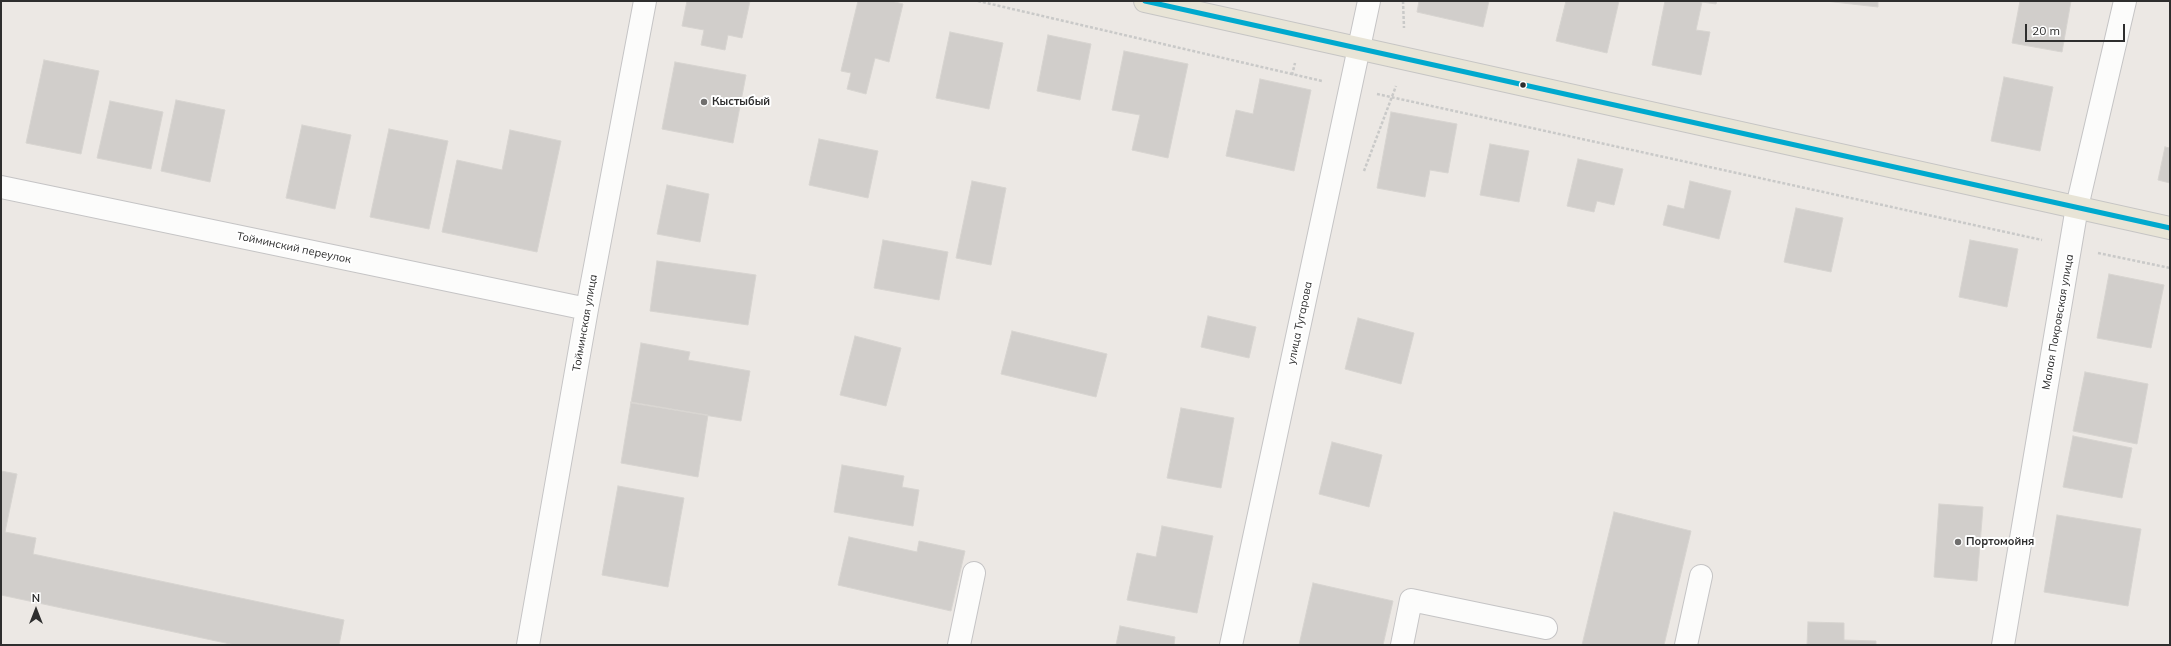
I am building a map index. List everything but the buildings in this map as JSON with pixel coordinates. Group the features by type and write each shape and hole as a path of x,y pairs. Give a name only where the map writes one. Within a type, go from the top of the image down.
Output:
{"main road":[{"path":"1145,1 2170,228"}],"street":[{"name":"Тойминская улица","path":"528,645 587,309 645,1"},
{"name":"улица Тугарова","path":"1231,645 1369,1"},
{"name":"Малая Покровская улица","path":"2003,645 2077,207 2125,1"},
{"name":"Тойминский переулок","path":"1,186 587,309"},
{"path":"959,645 974,573"},
{"path":"1686,645 1700,576"},
{"path":"1402,645 1411,600 1546,628"}],"path":[{"path":"978,1 1350,88 2170,268"}],"transit line":[{"path":"1145,1 2170,228"}],"place":[{"name":"Кыстыбый","path":"704,102"},
{"name":"Портомойня","path":"1958,542"}]}
